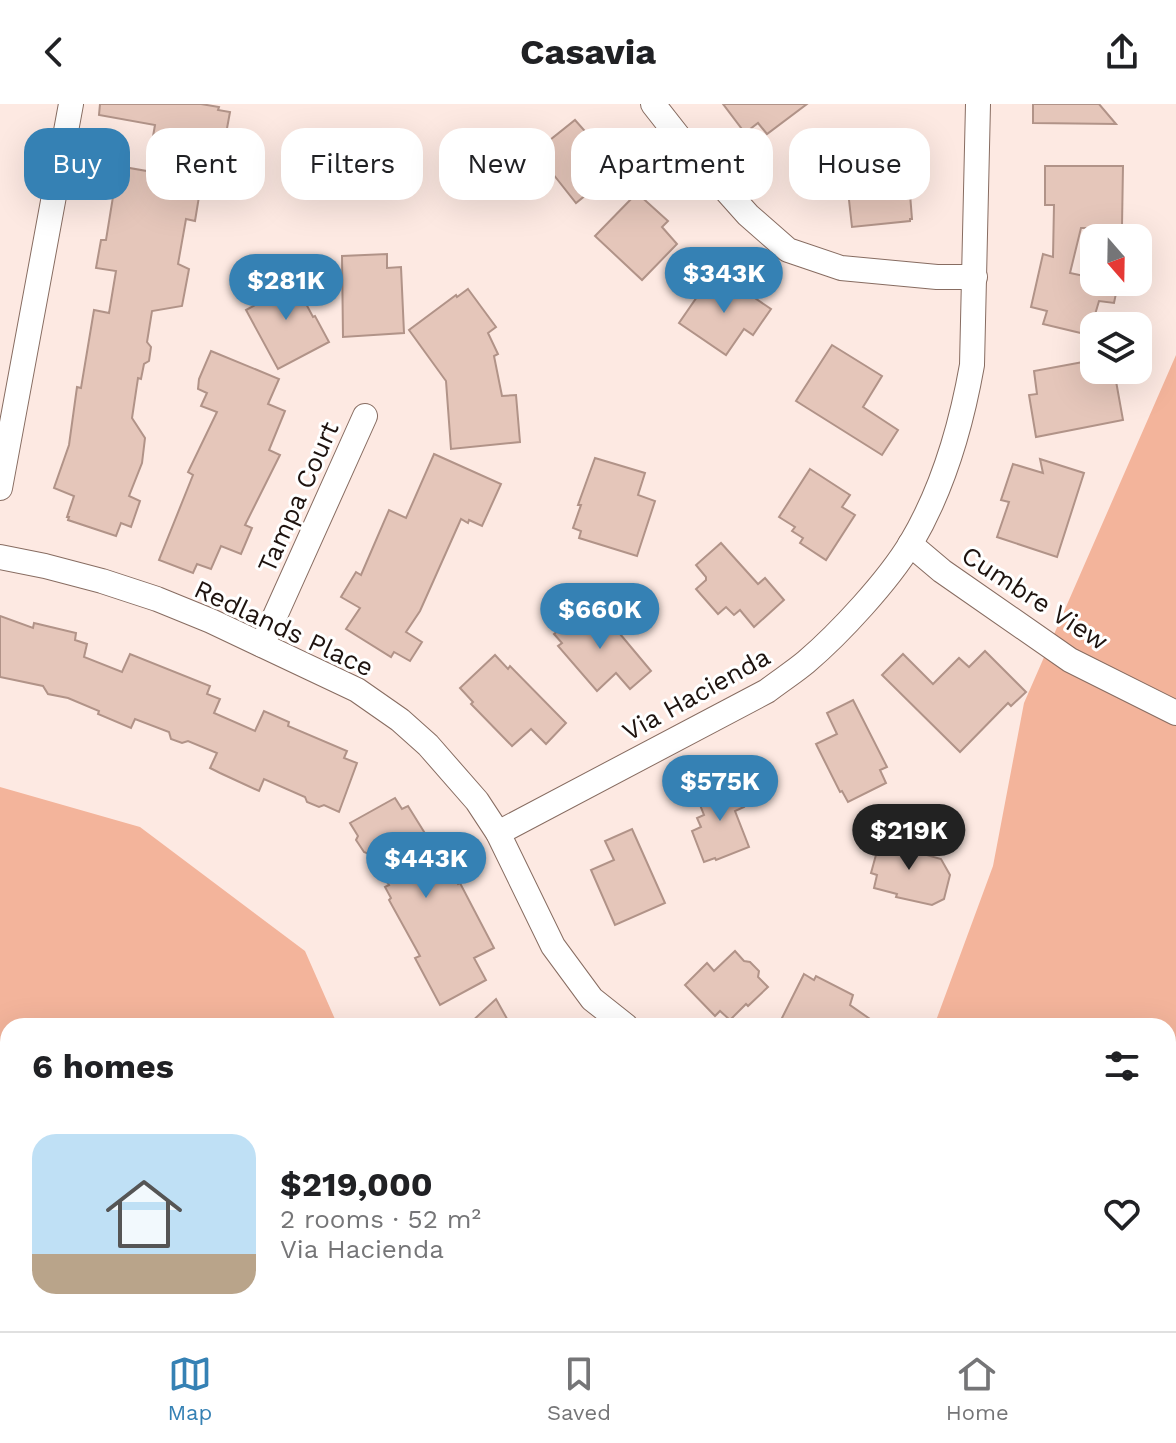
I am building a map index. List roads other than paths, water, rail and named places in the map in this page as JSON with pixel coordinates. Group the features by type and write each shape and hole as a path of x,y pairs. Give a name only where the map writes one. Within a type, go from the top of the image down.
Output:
{"street":[{"path":"0,488 71,104"},
{"path":"653,104 748,215 788,250 841,268 937,277 975,277"},
{"name":"Via Hacienda","path":"498,833 767,691 807,661 834,635 910,544 949,457 963,412 972,365 978,104"},
{"name":"Tampa Court","path":"262,645 365,416"},
{"name":"Cumbre View","path":"910,544 942,571 1070,660 1176,713"},
{"name":"Redlands Place","path":"0,557 102,581 211,621 357,690 400,720 428,745 477,801 498,833 553,946 592,999 616,1018"}]}
